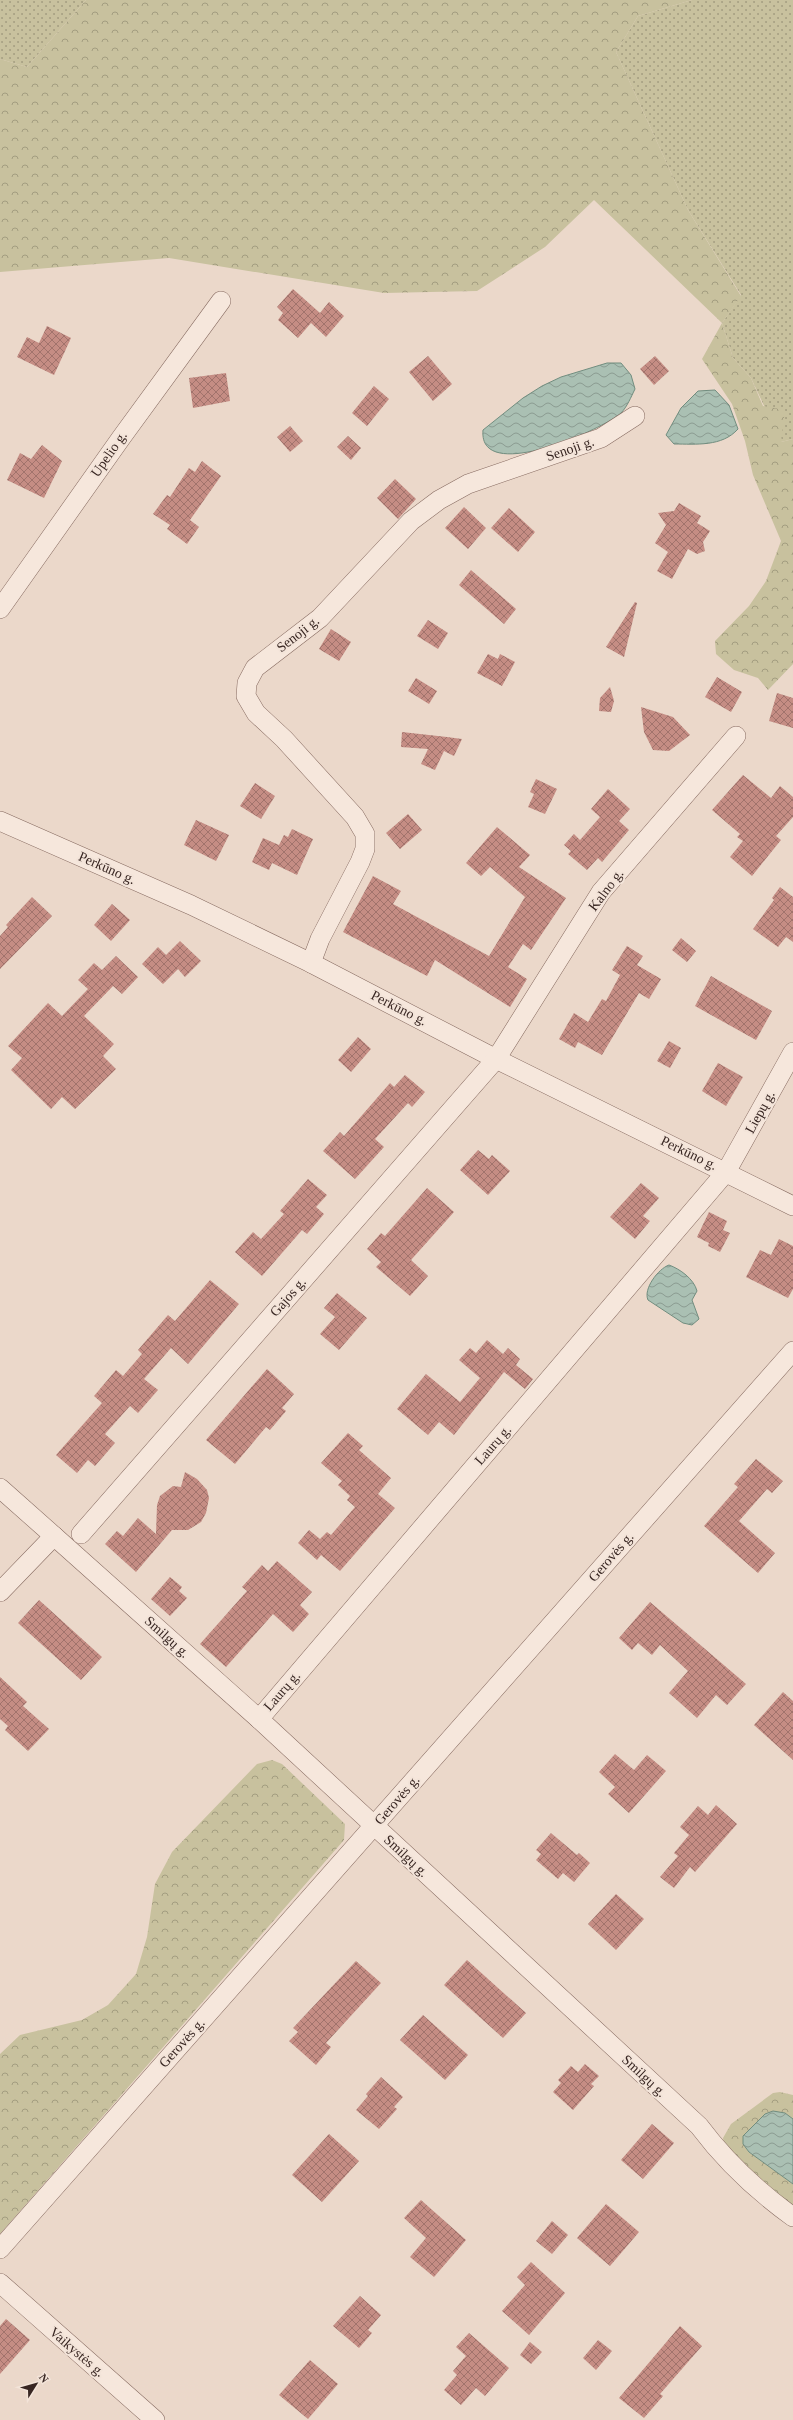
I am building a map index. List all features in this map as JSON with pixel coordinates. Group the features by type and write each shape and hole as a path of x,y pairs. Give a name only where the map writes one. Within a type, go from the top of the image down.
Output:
{"street":[{"name":"Upelio g.","path":"0,609 121,438 221,302"},
{"name":"Senoji g.","path":"311,963 320,939 360,862 365,850 365,834 350,812 284,739 256,713 246,696 247,683 255,668 320,618 411,521 439,500 468,484 601,438 635,416"},
{"name":"Kalno g.","path":"496,1059 601,892 736,736"},
{"name":"Perkūno g.","path":"0,821 191,905 311,963 496,1059 793,1206"},
{"name":"Liepų g.","path":"726,1172 793,1052"},
{"name":"Gajos g.","path":"81,1534 496,1059"},
{"name":"Laurų g.","path":"258,1719 726,1172"},
{"name":"Gerovės g.","path":"0,2249 793,1351"},
{"name":"Smilgų g.","path":"0,1488 258,1719 699,2126 715,2147 758,2191 793,2217"},
{"path":"0,1592 54,1536"},
{"name":"Vaikystės g.","path":"0,2284 155,2420"}],"green space":[{"path":"0,0 86,0 27,67 0,59"},
{"path":"86,0 692,0 638,16 616,52 688,210 741,296 722,323 594,200 545,247 477,291 384,293 169,258 0,272 0,59 27,67"},
{"path":"692,0 793,0 793,439 781,442 751,378 733,358 722,323 741,295 688,210 616,52 638,16"},
{"path":"722,323 733,358 751,378 763,406 785,410 781,442 793,439 793,664 768,690 758,678 734,670 716,654 715,641 749,606 766,581 781,541 753,475 745,441 732,404 702,359"},
{"path":"272,1760 282,1764 345,1824 344,1840 0,2234 0,2054 20,2035 82,2020 108,2005 136,1974 147,1937 155,1884 172,1852 257,1764"},
{"path":"780,2092 793,2095 793,2119 785,2113 765,2114 743,2136 743,2144 749,2152 793,2184 793,2207 725,2149 723,2138 731,2124 773,2093"}],"water":[{"path":"607,363 621,363 631,375 635,389 621,413 591,431 543,448 519,453 500,453 487,446 483,430 523,398 542,386 561,377"},
{"path":"715,390 729,405 738,429 732,435 717,442 700,444 674,444 666,435 681,408 698,391"},
{"path":"669,1265 686,1275 693,1282 697,1291 692,1300 699,1319 692,1325 683,1323 648,1300 648,1290 652,1280 660,1271"},
{"path":"773,2111 785,2113 793,2119 793,2184 749,2152 743,2144 743,2136 765,2114"}],"building":[{"path":"293,289 320,313 329,302 344,316 326,337 311,323 298,338 278,320 283,313 277,307"},
{"path":"47,326 71,338 54,375 17,357 27,337 39,343"},
{"path":"428,356 452,384 433,401 409,372"},
{"path":"655,356 669,371 654,385 640,369"},
{"path":"226,373 230,401 193,408 189,378"},
{"path":"374,386 389,399 367,426 352,413"},
{"path":"290,426 303,441 290,452 277,437"},
{"path":"348,436 361,448 351,460 337,447"},
{"path":"42,445 62,461 44,498 7,480 20,453 31,459"},
{"path":"202,461 221,476 190,520 199,527 187,544 167,529 170,525 153,514 167,495 170,497 189,468 195,472"},
{"path":"395,479 416,499 398,519 377,498"},
{"path":"679,503 701,516 697,523 710,531 703,542 705,551 697,554 688,549 672,579 657,571 668,552 655,543 666,525 658,513 674,511"},
{"path":"464,507 486,528 468,549 445,528"},
{"path":"509,508 535,532 518,552 491,528"},
{"path":"471,570 516,609 504,624 459,585"},
{"path":"635,602 637,603 624,657 606,647"},
{"path":"428,620 448,633 438,649 417,636"},
{"path":"331,629 351,642 339,661 319,649"},
{"path":"488,654 498,659 500,654 515,662 502,686 477,673"},
{"path":"717,677 742,692 731,712 705,697"},
{"path":"416,678 437,691 429,704 408,691"},
{"path":"610,687 614,701 611,712 599,711 600,698"},
{"path":"777,693 793,698 793,728 769,721"},
{"path":"641,707 673,717 690,735 669,751 653,750 644,732"},
{"path":"402,732 462,739 454,756 444,751 435,770 421,764 428,749 401,747"},
{"path":"743,775 771,798 780,786 793,797 793,817 776,836 781,840 752,876 730,857 743,841 737,837 740,834 712,810"},
{"path":"536,779 557,789 545,814 528,807 534,794 530,792"},
{"path":"255,783 275,796 261,819 240,806"},
{"path":"608,789 630,809 619,821 629,830 602,862 598,858 587,870 568,854 571,851 564,845 574,834 580,840 600,817 591,809"},
{"path":"408,814 422,830 400,849 386,833"},
{"path":"196,820 229,835 216,861 184,845"},
{"path":"497,827 530,855 519,867 566,898 531,950 523,944 508,967 527,979 510,1007 435,960 427,976 343,932 373,876 401,891 393,904 489,956 525,897 490,867 481,876 466,863"},
{"path":"292,829 313,839 297,875 272,863 269,870 252,862 263,838 279,845 284,835 288,837"},
{"path":"780,887 793,897 793,942 786,937 778,947 753,929 774,900 772,898"},
{"path":"32,897 52,916 0,969 0,936 8,927 6,925"},
{"path":"112,904 130,920 111,941 94,925"},
{"path":"681,938 696,951 687,962 672,950"},
{"path":"180,941 201,961 185,977 178,969 163,984 142,964 158,947 166,955"},
{"path":"627,946 643,956 637,965 661,979 649,999 639,993 602,1055 578,1042 575,1048 559,1039 574,1013 588,1022 602,999 606,1001 620,975 612,970"},
{"path":"116,956 138,977 122,994 113,986 84,1016 114,1044 103,1056 116,1069 75,1109 62,1097 51,1109 11,1070 22,1058 8,1046 48,1003 62,1016 88,989 78,980 94,963 102,970"},
{"path":"711,976 772,1011 756,1040 695,1006"},
{"path":"358,1037 371,1049 351,1072 338,1060"},
{"path":"669,1041 681,1048 670,1068 657,1061"},
{"path":"718,1063 743,1077 726,1106 702,1091"},
{"path":"405,1075 425,1092 412,1107 408,1103 375,1139 384,1147 355,1179 323,1151 340,1132 344,1136 390,1083 394,1087"},
{"path":"478,1150 489,1159 492,1155 510,1171 488,1195 460,1170"},
{"path":"308,1179 327,1195 316,1207 324,1214 307,1234 302,1230 262,1276 235,1252 253,1232 261,1239 284,1214 280,1211"},
{"path":"641,1183 659,1198 643,1216 650,1221 635,1239 610,1217"},
{"path":"427,1188 454,1212 411,1260 428,1276 410,1296 376,1267 381,1262 367,1249 381,1233 385,1236"},
{"path":"709,1212 727,1221 723,1230 730,1233 720,1252 708,1246 709,1243 697,1237"},
{"path":"779,1239 793,1246 793,1289 788,1298 746,1277 760,1250 771,1255"},
{"path":"210,1280 239,1304 188,1364 171,1348 144,1379 158,1390 138,1413 130,1406 105,1434 115,1443 95,1466 88,1460 77,1473 56,1455 102,1403 94,1396 116,1370 123,1376 142,1354 138,1350 168,1315 175,1321"},
{"path":"337,1293 367,1318 339,1350 320,1334 335,1317 324,1308"},
{"path":"487,1340 503,1354 508,1348 520,1359 516,1365 533,1379 525,1389 504,1372 454,1435 439,1422 428,1435 397,1409 426,1374 460,1402 480,1378 459,1360 470,1348 476,1353"},
{"path":"267,1369 294,1394 282,1408 286,1411 270,1430 266,1427 235,1464 206,1440"},
{"path":"348,1433 363,1446 359,1450 391,1478 378,1494 395,1508 340,1571 321,1555 317,1560 298,1543 309,1530 320,1539 327,1532 331,1535 355,1507 347,1500 350,1496 338,1485 342,1481 321,1463"},
{"path":"756,1459 783,1481 772,1493 767,1489 739,1521 775,1553 758,1573 704,1526 738,1487 734,1484"},
{"path":"185,1472 197,1479 207,1490 209,1498 206,1513 201,1522 188,1530 172,1530 136,1572 105,1544 117,1531 123,1536 138,1518 156,1534 157,1505 160,1496 173,1486 181,1487"},
{"path":"277,1561 312,1592 300,1605 309,1614 293,1632 273,1614 226,1667 200,1644 247,1591 242,1587 262,1565 268,1571"},
{"path":"170,1577 182,1587 179,1591 187,1598 170,1616 151,1599"},
{"path":"39,1600 102,1657 81,1680 18,1623"},
{"path":"650,1602 746,1684 727,1705 716,1695 697,1718 669,1693 688,1671 660,1645 652,1655 638,1643 632,1650 619,1638"},
{"path":"0,1677 27,1702 23,1706 49,1729 28,1751 5,1730 8,1726 0,1719"},
{"path":"783,1692 793,1701 793,1760 754,1725"},
{"path":"615,1754 634,1770 647,1755 666,1771 629,1813 608,1794 615,1787 599,1772"},
{"path":"716,1805 737,1824 695,1872 690,1867 674,1888 660,1877 678,1856 674,1853 689,1835 680,1827 698,1806 708,1815"},
{"path":"551,1833 577,1855 579,1853 590,1863 574,1882 563,1873 558,1879 536,1860 541,1854 536,1850"},
{"path":"616,1894 644,1919 616,1950 588,1924"},
{"path":"467,1960 526,2013 503,2038 444,1985"},
{"path":"356,1961 381,1983 326,2043 331,2047 316,2065 289,2041 298,2032 293,2028"},
{"path":"423,2015 468,2055 445,2080 400,2040"},
{"path":"585,2064 599,2076 591,2084 594,2086 573,2110 553,2092 561,2083 558,2080 571,2066 578,2072"},
{"path":"381,2077 403,2097 394,2107 397,2109 379,2129 356,2110 368,2096 366,2094"},
{"path":"652,2124 674,2143 643,2179 621,2160"},
{"path":"329,2134 359,2161 322,2202 292,2175"},
{"path":"421,2200 466,2240 434,2277 410,2257 426,2238 404,2218"},
{"path":"606,2204 639,2232 610,2266 577,2238"},
{"path":"552,2221 568,2235 552,2254 536,2241"},
{"path":"531,2262 565,2293 529,2335 502,2311 525,2285 517,2277"},
{"path":"360,2296 381,2315 368,2330 372,2333 359,2348 333,2326"},
{"path":"6,2319 30,2340 0,2374 0,2326"},
{"path":"680,2326 702,2346 660,2394 663,2396 644,2418 619,2398"},
{"path":"469,2333 509,2368 485,2396 476,2388 461,2405 444,2390 457,2375 453,2371 466,2356 456,2347"},
{"path":"598,2340 612,2351 596,2370 583,2358"},
{"path":"530,2342 542,2352 531,2364 520,2355"},
{"path":"310,2360 338,2384 308,2419 279,2395"}]}
